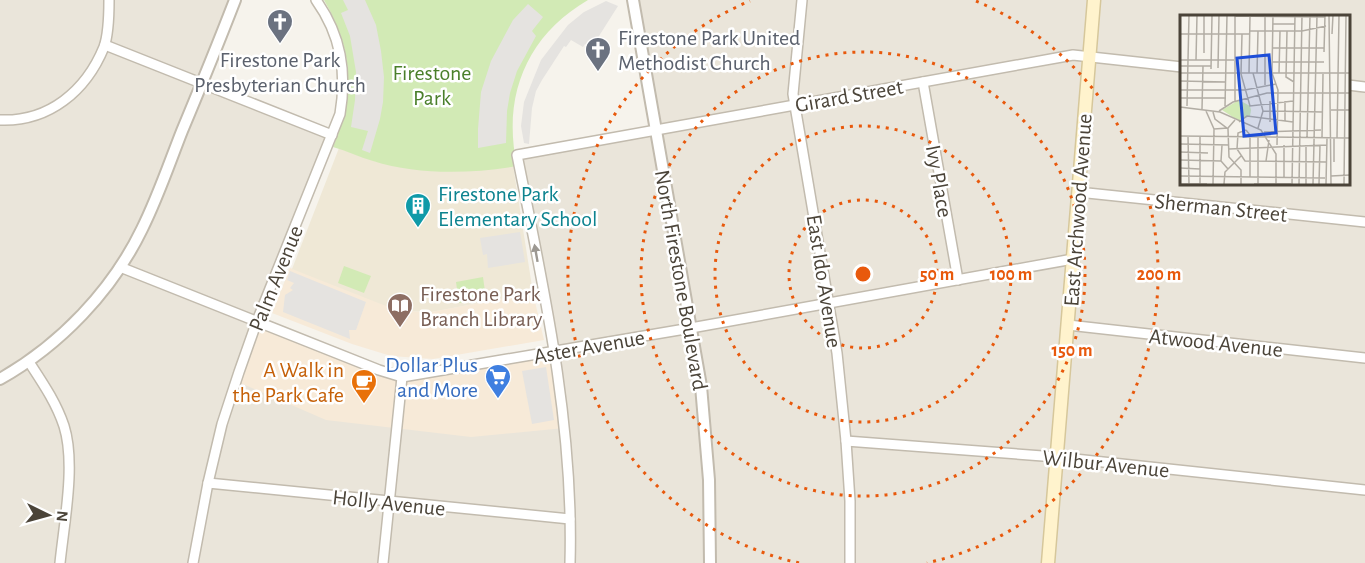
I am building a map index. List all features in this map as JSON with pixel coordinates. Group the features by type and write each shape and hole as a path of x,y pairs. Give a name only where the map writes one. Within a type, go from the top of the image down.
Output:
{"main road":[{"name":"East Archwood Avenue","path":"1048,563 1094,0"}],"street":[{"path":"0,120 13,121 34,117 63,103 84,81 105,45 109,0"},
{"path":"0,379 29,362 79,317 120,267 152,209 235,0"},
{"name":"Palm Avenue","path":"193,563 222,424 257,321 340,114 344,74 332,26 316,0"},
{"name":"North Firestone Boulevard","path":"633,0 691,328 705,433 710,510 710,563"},
{"name":"East Ido Avenue","path":"802,0 793,88 794,105 829,302 846,441 850,501 850,563"},
{"path":"105,45 332,135"},
{"name":"Girard Street","path":"554,352 517,155 1073,54 1180,68"},
{"name":"Ivy Place","path":"923,82 958,280"},
{"path":"1350,85 1365,87"},
{"name":"Sherman Street","path":"1078,192 1365,222"},
{"name":"Aster Avenue","path":"120,267 379,370 402,376 554,352 1073,259"},
{"name":"Atwood Avenue","path":"1068,325 1365,358"},
{"path":"554,352 566,442 570,563"},
{"path":"29,362 57,407 66,435 69,478 60,563"},
{"path":"383,563 402,376"},
{"name":"Wilbur Avenue","path":"846,441 1056,457 1365,490"},
{"name":"Holly Avenue","path":"208,483 570,519"}],"shaded area":[{"path":"0,0 235,0 201,84 332,135 239,372 565,428 517,155 655,130 634,0 1365,0 1365,563 0,563"},
{"path":"343,0 365,0 376,25 381,51 384,77 383,102 370,153 362,150 368,131 351,127 356,72 350,36 341,13 348,10"},
{"path":"606,1 618,6 592,47 585,44 583,47 571,40 566,47 564,46 542,80 536,91 532,108 529,144 524,143 521,126 524,102 541,60 568,25 584,12"},
{"path":"528,4 543,17 532,31 536,36 517,71 510,93 506,143 478,148 481,92 491,61 513,20"},
{"path":"339,148 374,161 394,165 513,165 533,293 431,312 408,311 386,306 292,269"},
{"path":"520,232 525,262 488,268 487,254 483,255 480,238"},
{"path":"290,268 408,311 431,312 533,293 544,340 433,359 391,356 352,344 272,313"},
{"path":"290,271 366,302 356,330 349,330 350,339 283,312 285,295 293,290 290,288 294,283 287,280"},
{"path":"257,321 402,377 554,352 565,428 471,437 326,420 236,381"},
{"path":"546,367 554,420 532,424 522,371"}],"green space":[{"name":"Firestone Park","path":"324,0 588,0 549,31 534,50 524,71 513,116 513,141 517,166 481,171 444,172 390,166 333,147 345,108 348,72 341,37"},
{"path":"344,266 371,276 364,293 338,283"},
{"path":"483,277 486,299 459,303 456,282"}],"place":[{"name":"Firestone Park Presbyterian Church","path":"280,45"},
{"name":"Firestone Park United Methodist Church","path":"598,73"},
{"name":"Firestone Park Elementary School","path":"418,229"},
{"name":"Firestone Park Branch Library","path":"400,329"},
{"name":"Dollar Plus and More","path":"498,400"},
{"name":"A Walk in the Park Cafe","path":"364,405"}]}
